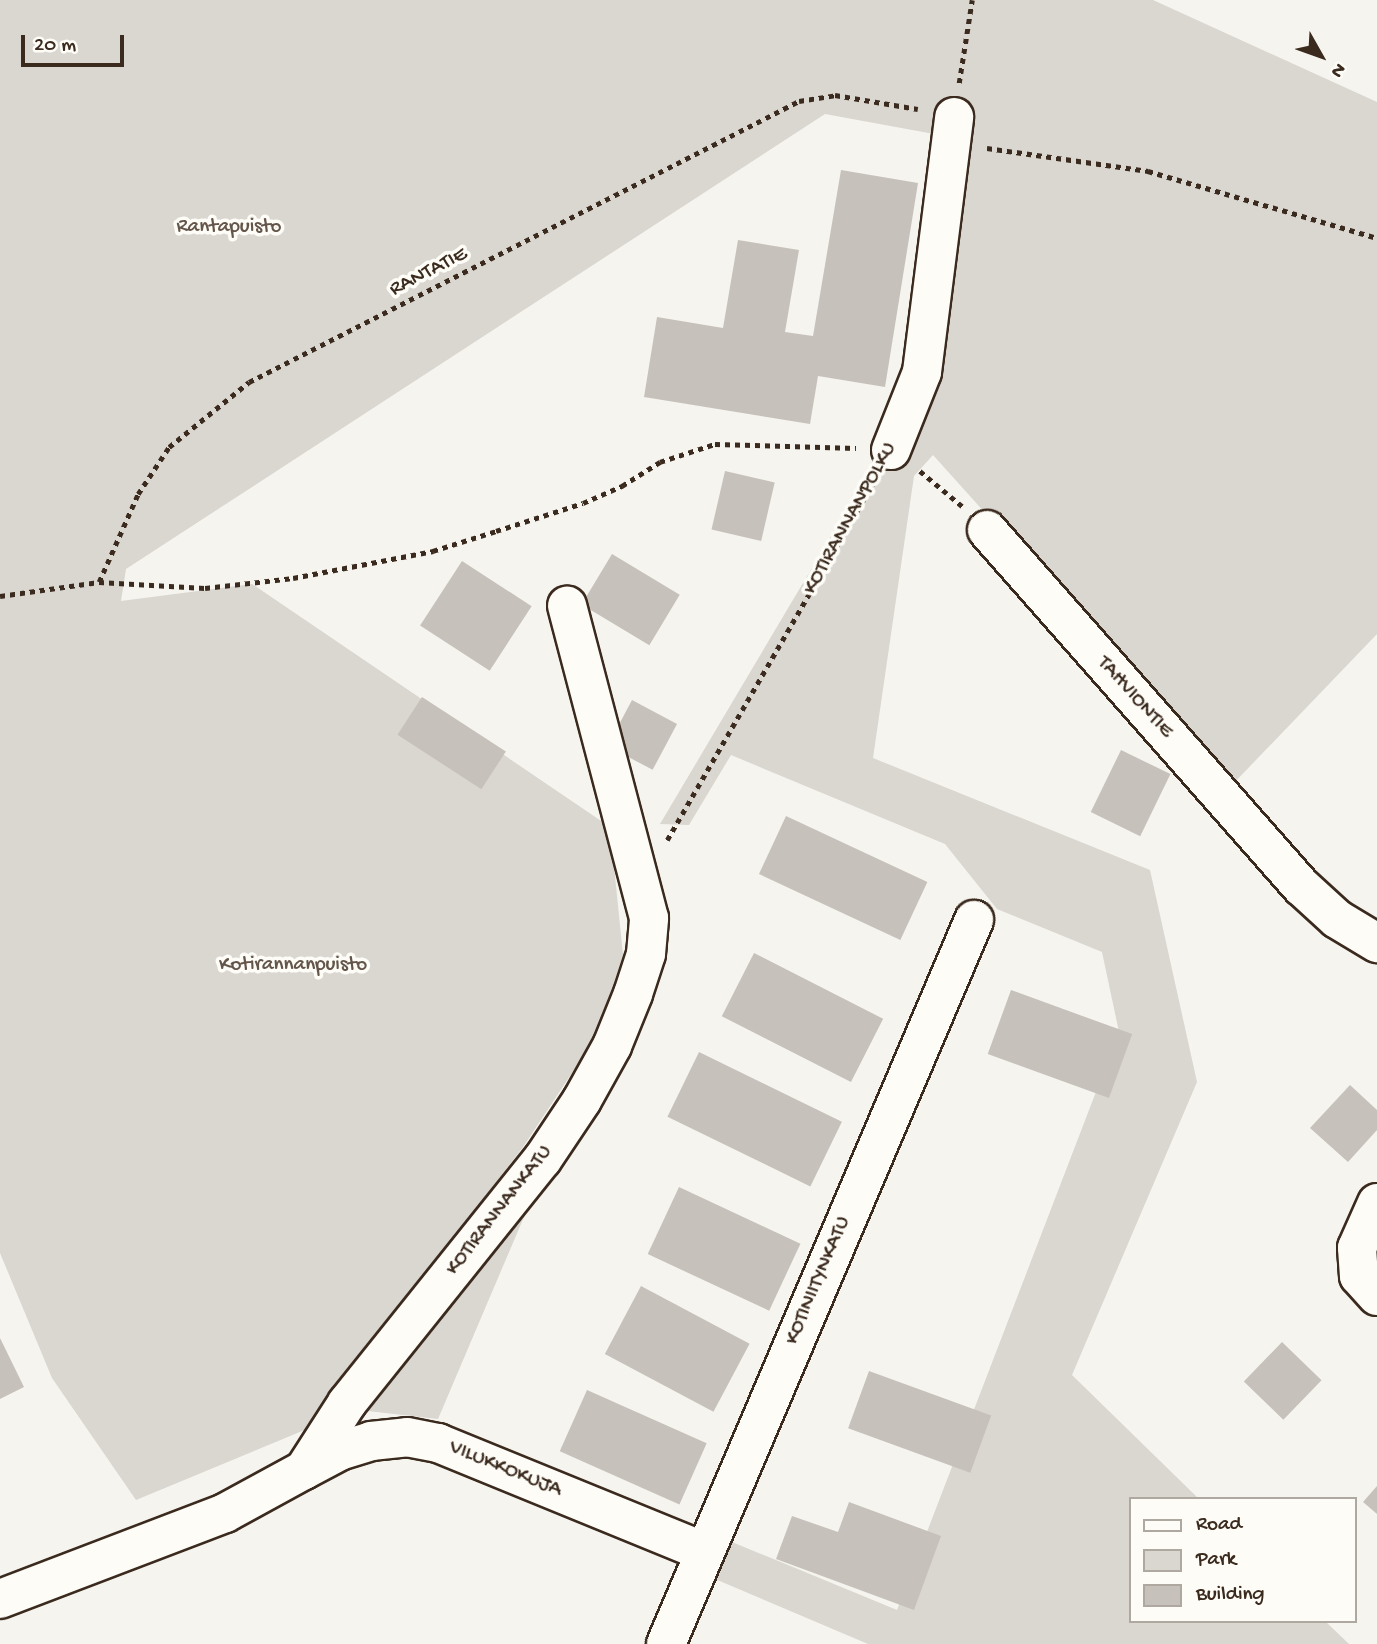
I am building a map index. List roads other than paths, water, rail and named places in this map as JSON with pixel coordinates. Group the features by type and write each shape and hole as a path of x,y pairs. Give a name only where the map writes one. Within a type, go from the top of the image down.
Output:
{"street":[{"name":"KOTIRANNANPOLKU","path":"891,450 922,372 953,130"},
{"name":"TAHVIONTIE","path":"987,530 1302,887 1337,919 1377,943"},
{"name":"KOTIRANNANKATU","path":"0,1599 225,1513 304,1470 347,1403 542,1160 582,1100 612,1046 646,954 649,918 642,883 567,606"},
{"name":"KOTINIITYNKATU","path":"666,1644 703,1551 974,920"},
{"path":"1377,1203 1357,1248 1359,1276 1377,1296"},
{"name":"VILUKKOKUJA","path":"304,1470 339,1451 407,1437 470,1454 703,1551"}],"park label":[{"name":"Rantapuisto","path":"229,228"},
{"name":"Kotirannanpuisto","path":"293,966"}]}
